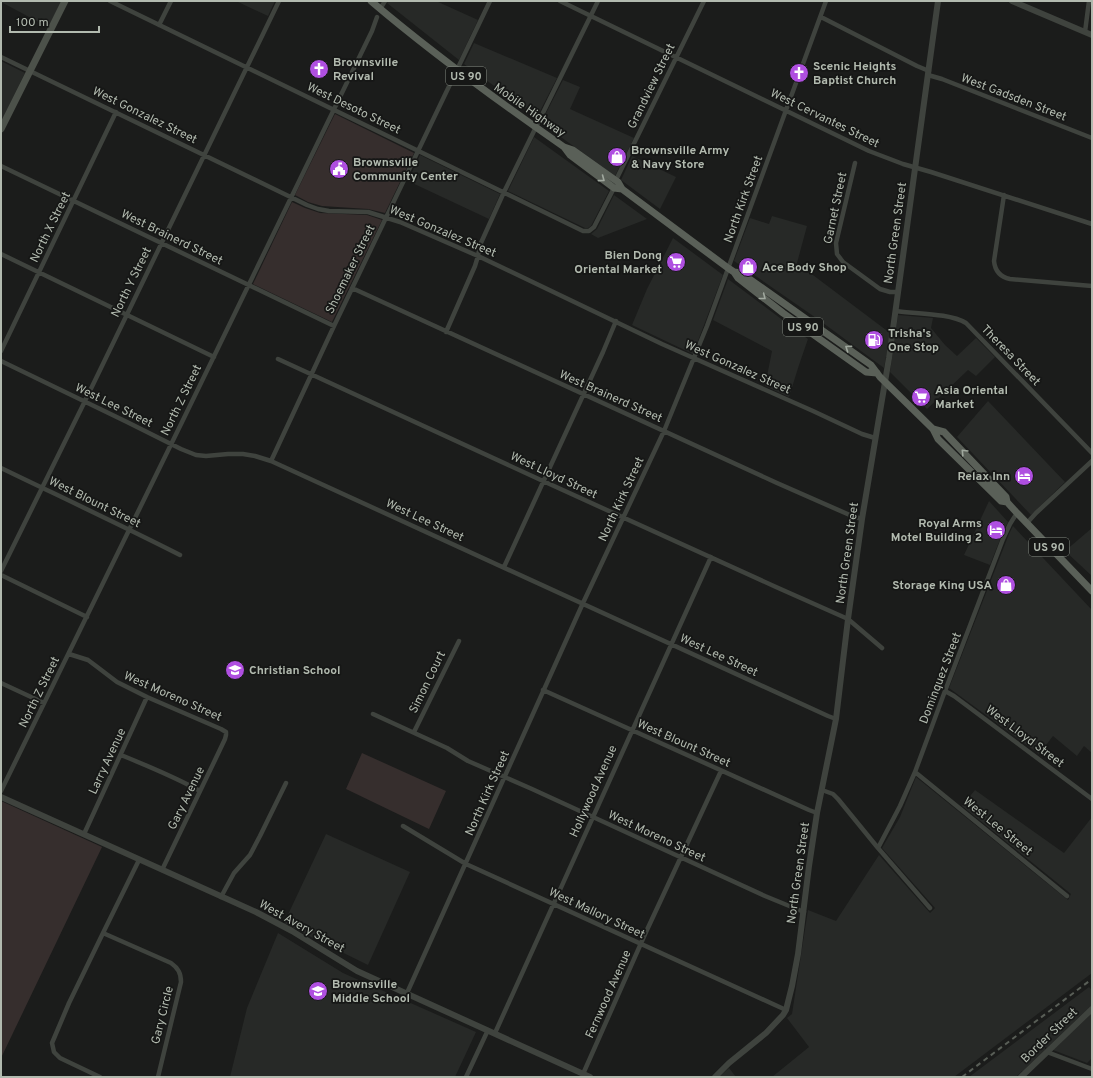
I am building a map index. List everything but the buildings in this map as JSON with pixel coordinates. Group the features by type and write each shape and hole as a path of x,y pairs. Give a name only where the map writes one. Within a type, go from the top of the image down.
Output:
{"main road":[{"path":"1,129 65,1"},
{"name":"Mobile Highway","path":"371,1 458,70 536,127 564,147 573,150 616,180 622,189 731,270 738,278 783,313 866,372 877,373 933,429 938,439 1001,501 1007,502 1092,591"},
{"name":"Mobile Highway","path":"564,147 570,155 614,188 622,189"}],"street":[{"name":"West Desoto Street","path":"110,1 584,231 589,231 594,227 614,188"},
{"path":"159,25 171,1"},
{"name":"North Y Street","path":"1,571 279,1"},
{"path":"380,9 385,1"},
{"name":"Shoemaker Street","path":"271,461 311,374 490,1"},
{"name":"West Cervantes Street","path":"560,1 787,110 864,149 903,164 1092,224"},
{"path":"446,332 478,256 480,245 504,192 598,1"},
{"name":"Grandview Street","path":"616,180 704,1"},
{"name":"North Kirk Street","path":"407,993 583,603 664,431 731,270 826,1"},
{"name":"North Green Street","path":"715,1077 775,1025 786,1010 792,986 798,954 817,813 836,719 862,519 889,359 938,1"},
{"path":"1012,1 1092,35"},
{"path":"1085,32 1089,1"},
{"name":"West Gadsden Street","path":"821,16 928,73 1092,138"},
{"name":"North Z Street","path":"1,791 130,530 334,110 372,31 377,17"},
{"name":"West Gonzalez Street","path":"1,57 307,205 321,210 368,212 400,222 478,256 662,344 862,434 875,438"},
{"name":"North X Street","path":"1,351 116,112"},
{"name":"Garnet Street","path":"855,163 836,243 837,254 843,262 880,289 890,292 898,292"},
{"name":"West Brainerd Street","path":"1,166 334,326"},
{"path":"1004,195 994,261 994,266 998,274 1010,279 1092,286"},
{"path":"1,254 214,357"},
{"name":"West Brainerd Street","path":"352,288 777,484 862,519"},
{"name":"Theresa Street","path":"896,311 948,316 966,323 1092,453"},
{"path":"504,567 616,321"},
{"name":"West Lloyd Street","path":"278,359 776,588 848,619 882,648"},
{"name":"West Lee Street","path":"1,361 196,455 242,454 271,461 836,719"},
{"path":"1027,523 1092,461"},
{"name":"West Blount Street","path":"1,468 130,530 180,556"},
{"name":"Dominquez Street","path":"878,848 900,806 915,772 1006,533 1017,513"},
{"name":"Hollywood Avenue","path":"494,1033 711,557"},
{"path":"1,575 87,617"},
{"name":"Simon Court","path":"414,732 459,641"},
{"name":"West Moreno Street","path":"69,654 88,660 116,682 147,697 221,728 226,734"},
{"path":"1,683 44,703"},
{"name":"West Blount Street","path":"544,690 817,813"},
{"name":"West Lloyd Street","path":"945,691 954,696 1092,799"},
{"name":"Larry Avenue","path":"84,834 147,697"},
{"name":"West Moreno Street","path":"372,714 447,748 468,761 765,896 804,912"},
{"name":"Gary Avenue","path":"162,870 225,739 226,734"},
{"path":"121,755 200,791"},
{"name":"Fernwood Avenue","path":"583,1074 721,771"},
{"name":"West Lee Street","path":"915,772 1067,896"},
{"path":"221,897 234,874 250,855 286,783"},
{"path":"822,790 833,794 838,798 878,848 930,908"},
{"name":"West Avery Street","path":"1,797 279,923 357,970 590,1077"},
{"name":"West Mallory Street","path":"403,826 466,864 786,1010"},
{"path":"100,1077 60,1058 54,1052 52,1043 69,1003 139,860"},
{"name":"Gary Circle","path":"103,934 171,963 177,968 181,977 158,1077"},
{"name":"Border Street","path":"1024,1076 1092,1009"},
{"path":"466,1077 488,1030"},
{"path":"1047,1052 1092,1069"}],"shaded area":[{"path":"1,1 62,1 48,27"},
{"path":"236,1 275,1 268,16"},
{"path":"388,1 436,1 478,20 459,60 387,3"},
{"path":"474,43 557,78 537,117 464,64"},
{"path":"1,61 25,73 1,122"},
{"path":"563,80 580,87 570,109 634,138 615,176 558,135 542,121"},
{"path":"335,114 414,153 385,213 368,209 322,206 308,202 295,195"},
{"path":"534,137 609,191 591,226 588,228 585,228 508,191"},
{"path":"420,155 500,194 489,219 408,181"},
{"path":"632,156 676,177 660,209 621,180"},
{"path":"614,195 647,219 598,238 591,234 597,229"},
{"path":"292,202 320,213 367,215 382,220 332,322 253,284"},
{"path":"772,216 807,226 797,263 890,333 884,368 819,320 734,261 750,218 769,224"},
{"path":"673,238 723,275 693,354 632,325 647,289"},
{"path":"728,279 808,339 789,397 765,386 772,351 713,320"},
{"path":"898,315 933,318 931,328 945,345 957,356 976,338 995,357 976,376 968,370 927,409 890,372"},
{"path":"988,401 1065,482 1031,515 957,437"},
{"path":"989,501 1008,522 990,565 964,555"},
{"path":"1013,526 1092,610 1092,753 1084,746 1077,756 1053,736 1039,754 949,688"},
{"path":"1092,528 1092,576 1065,551"},
{"path":"362,753 446,791 429,829 346,789"},
{"path":"916,777 1068,900 1071,894 962,806 975,790 1064,853 1092,817 1092,973 954,1077 772,1077 809,1047 787,1018 792,1014 808,910 836,921 879,855 930,913 935,908 882,848 900,817"},
{"path":"1,801 102,847 1,1058"},
{"path":"326,834 410,872 368,965 284,923"},
{"name":"Brownsville Middle School","path":"278,933 343,973 476,1032 455,1077 230,1077 247,1008"},
{"path":"1089,987 1092,990 1092,1005 1047,1048 1045,1047 1045,1050 1016,1077 969,1077"},
{"path":"1092,1013 1092,1058 1087,1063 1053,1050"},
{"path":"729,1068 736,1077 719,1077"}],"railway":[{"path":"962,1077 1092,979"}],"place":[{"name":"Brownsville Revival","path":"319,69"},
{"name":"Scenic Heights Baptist Church","path":"799,73"},
{"name":"Brownsville Army & Navy Store","path":"617,157"},
{"name":"Brownsville Community Center","path":"339,169"},
{"name":"Bien Dong Oriental Market","path":"676,262"},
{"name":"Ace Body Shop","path":"748,267"},
{"name":"Trisha's One Stop","path":"874,340"},
{"name":"Asia Oriental Market","path":"921,397"},
{"name":"Relax Inn","path":"1024,476"},
{"name":"Royal Arms Motel Building 2","path":"996,530"},
{"name":"Storage King USA","path":"1006,585"},
{"name":"Christian School","path":"235,670"},
{"name":"Brownsville Middle School","path":"318,991"}]}
